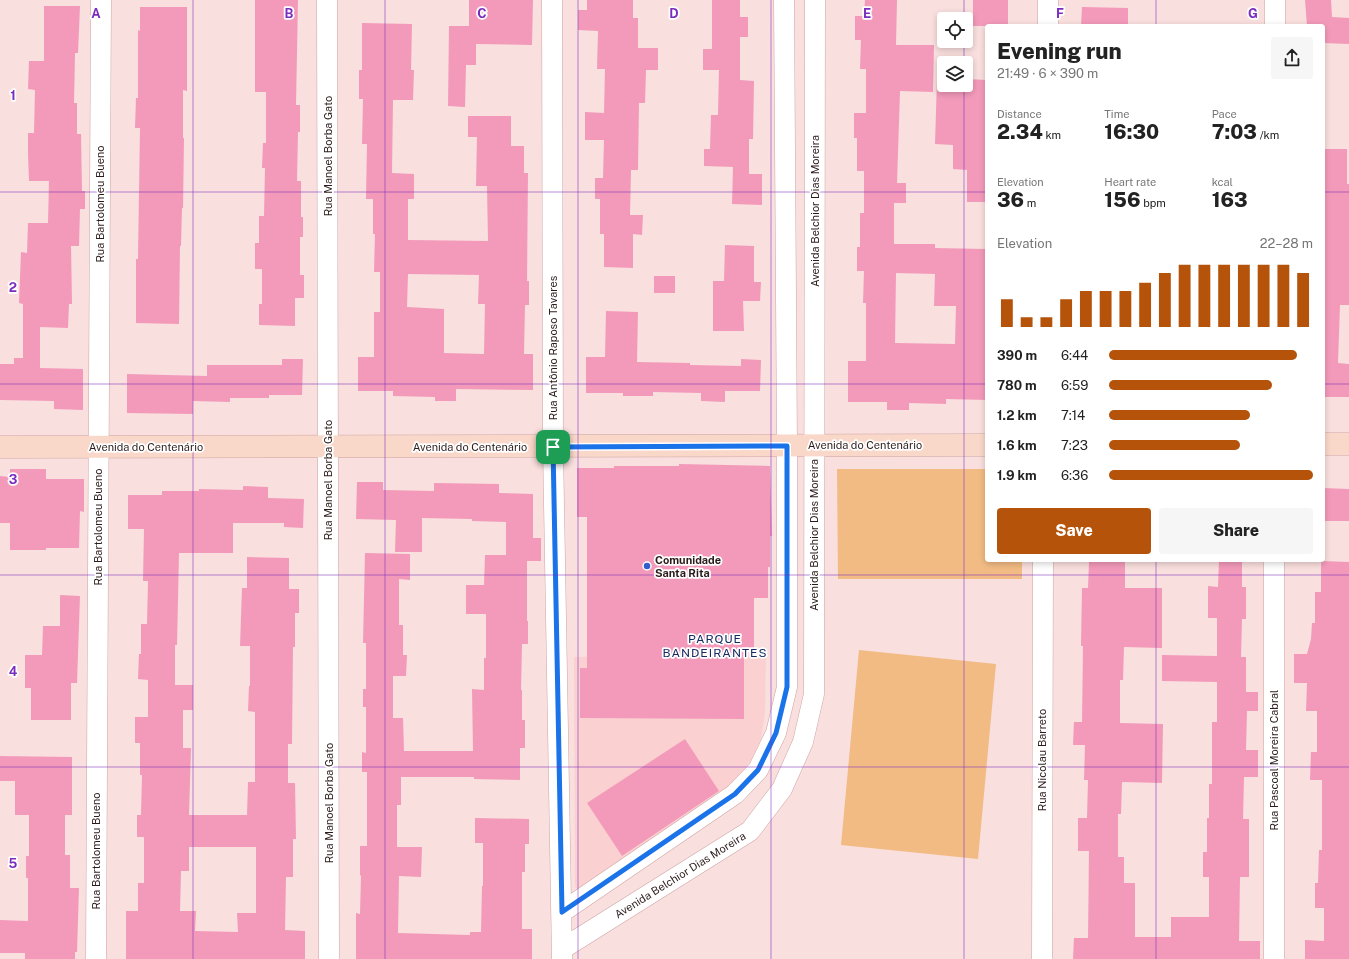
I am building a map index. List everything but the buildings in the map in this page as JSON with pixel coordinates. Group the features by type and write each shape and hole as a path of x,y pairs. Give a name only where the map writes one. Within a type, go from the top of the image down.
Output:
{"street":[{"name":"Rua Bartolomeu Bueno","path":"96,959 101,0"},
{"name":"Rua Manoel Borba Gato","path":"327,0 329,959"},
{"name":"Rua Antônio Raposo Tavares","path":"552,0 553,447 562,954"},
{"path":"562,912 735,794 758,770 776,733 787,687 784,0"},
{"name":"Avenida Belchior Dias Moreira","path":"562,954 750,832 782,789 803,742 814,694 815,0"},
{"path":"1048,0 1048,24"},
{"path":"1275,0 1275,24"},
{"path":"1325,444 1349,444"},
{"name":"Avenida do Centenário","path":"0,447 985,445"},
{"name":"Rua Nicolau Barreto","path":"1042,959 1043,562"},
{"name":"Rua Pascoal Moreira Cabral","path":"1274,562 1274,959"}],"shaded area":[{"path":"837,469 985,469 985,562 1022,562 1022,579 838,579"},
{"path":"859,650 996,664 978,859 841,845"},
{"path":"766,654 765,713 761,739 751,760 737,779 722,796 580,890 575,887 574,657"}],"place":[{"name":"Comunidade Santa Rita","path":"647,566"}],"district":[{"name":"PARQUE BANDEIRANTES","path":"715,646"}],"route":[{"path":"787,446 787,687 776,733 758,770 735,794 562,912 553,447 787,446"}]}
